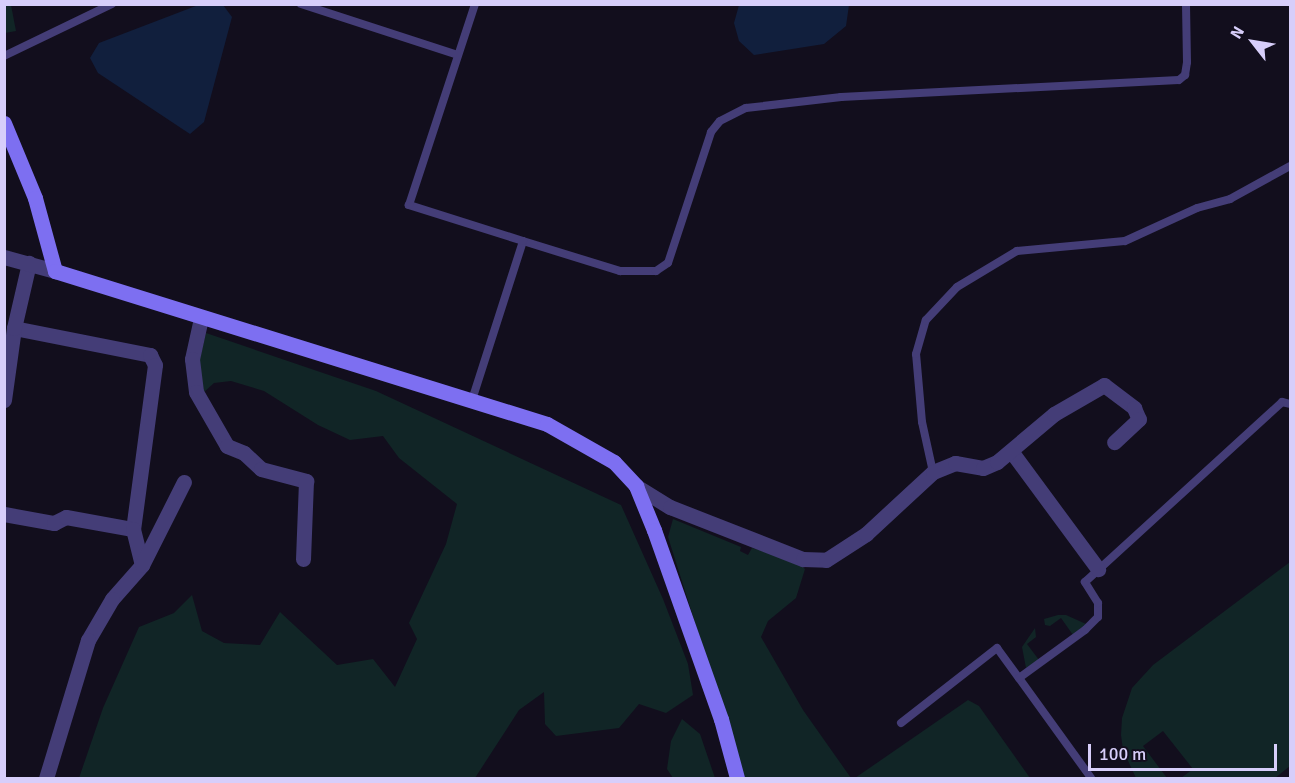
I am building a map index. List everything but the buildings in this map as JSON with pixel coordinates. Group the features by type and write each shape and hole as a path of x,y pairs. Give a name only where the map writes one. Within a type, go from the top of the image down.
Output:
{"main road":[{"path":"4,123 35,198 55,271 547,424 595,448 636,486 721,719 737,778"}],"street":[{"path":"4,257 55,271"},
{"path":"4,400 14,328 29,263"},
{"path":"201,318 192,359 196,392 227,446 244,453 261,469 306,481 303,559"},
{"path":"14,328 150,355 155,366 133,529 142,565"},
{"path":"636,486 670,507 803,559 826,560 866,534 933,472 955,463 983,468 1011,451 1054,414 1104,385 1134,408 1139,419 1114,442"},
{"path":"1011,451 1098,569"},
{"path":"46,778 88,640 112,599 142,565 184,482"},
{"path":"4,514 54,523 66,517 133,529"}],"lane":[{"path":"4,56 112,4"},
{"path":"301,4 459,55"},
{"path":"475,4 409,205 620,271 657,271 668,263 711,132 720,121 746,108 841,97 1179,80 1185,75 1187,62 1186,4"},
{"path":"933,472 922,422 916,354 926,320 957,287 1017,252 1125,241 1197,208 1230,199 1290,166"},
{"path":"472,400 523,241"},
{"path":"1019,678 1098,617 1098,603 1085,582 1282,402 1290,404"},
{"path":"901,723 998,648 1091,778"}],"green space":[{"path":"4,5 11,5 16,31 5,33"},
{"path":"206,333 376,391 621,505 663,599 688,664 693,695 666,713 639,704 619,728 556,736 545,724 544,692 519,710 475,778 79,778 103,708 139,627 174,613 192,595 202,631 224,643 260,645 280,612 337,665 373,659 395,687 417,639 409,623 446,544 457,504 399,458 383,436 350,440 318,425 264,391 231,381 214,383 203,393 198,365"},
{"path":"673,519 741,547 740,551 748,555 752,548 795,560 805,569 796,598 768,621 761,637 803,710 851,778 744,778 668,537"},
{"path":"1290,562 1290,766 1275,778 1181,778 1193,769 1163,731 1143,746 1167,778 1136,778 1123,750 1121,735 1122,718 1132,688 1153,665"},
{"path":"1066,615 1086,624 1073,635 1061,618 1050,626 1045,625 1044,619"},
{"path":"1035,628 1036,637 1027,644 1039,660 1026,668 1022,647"},
{"path":"968,700 979,706 1030,778 855,778"},
{"path":"682,719 700,734 715,778 673,778 667,769 671,741"}],"water":[{"path":"201,4 223,5 232,17 204,122 190,134 98,73 90,58 99,43"},
{"path":"739,4 849,5 846,26 824,44 754,55 739,41 734,23"}]}
